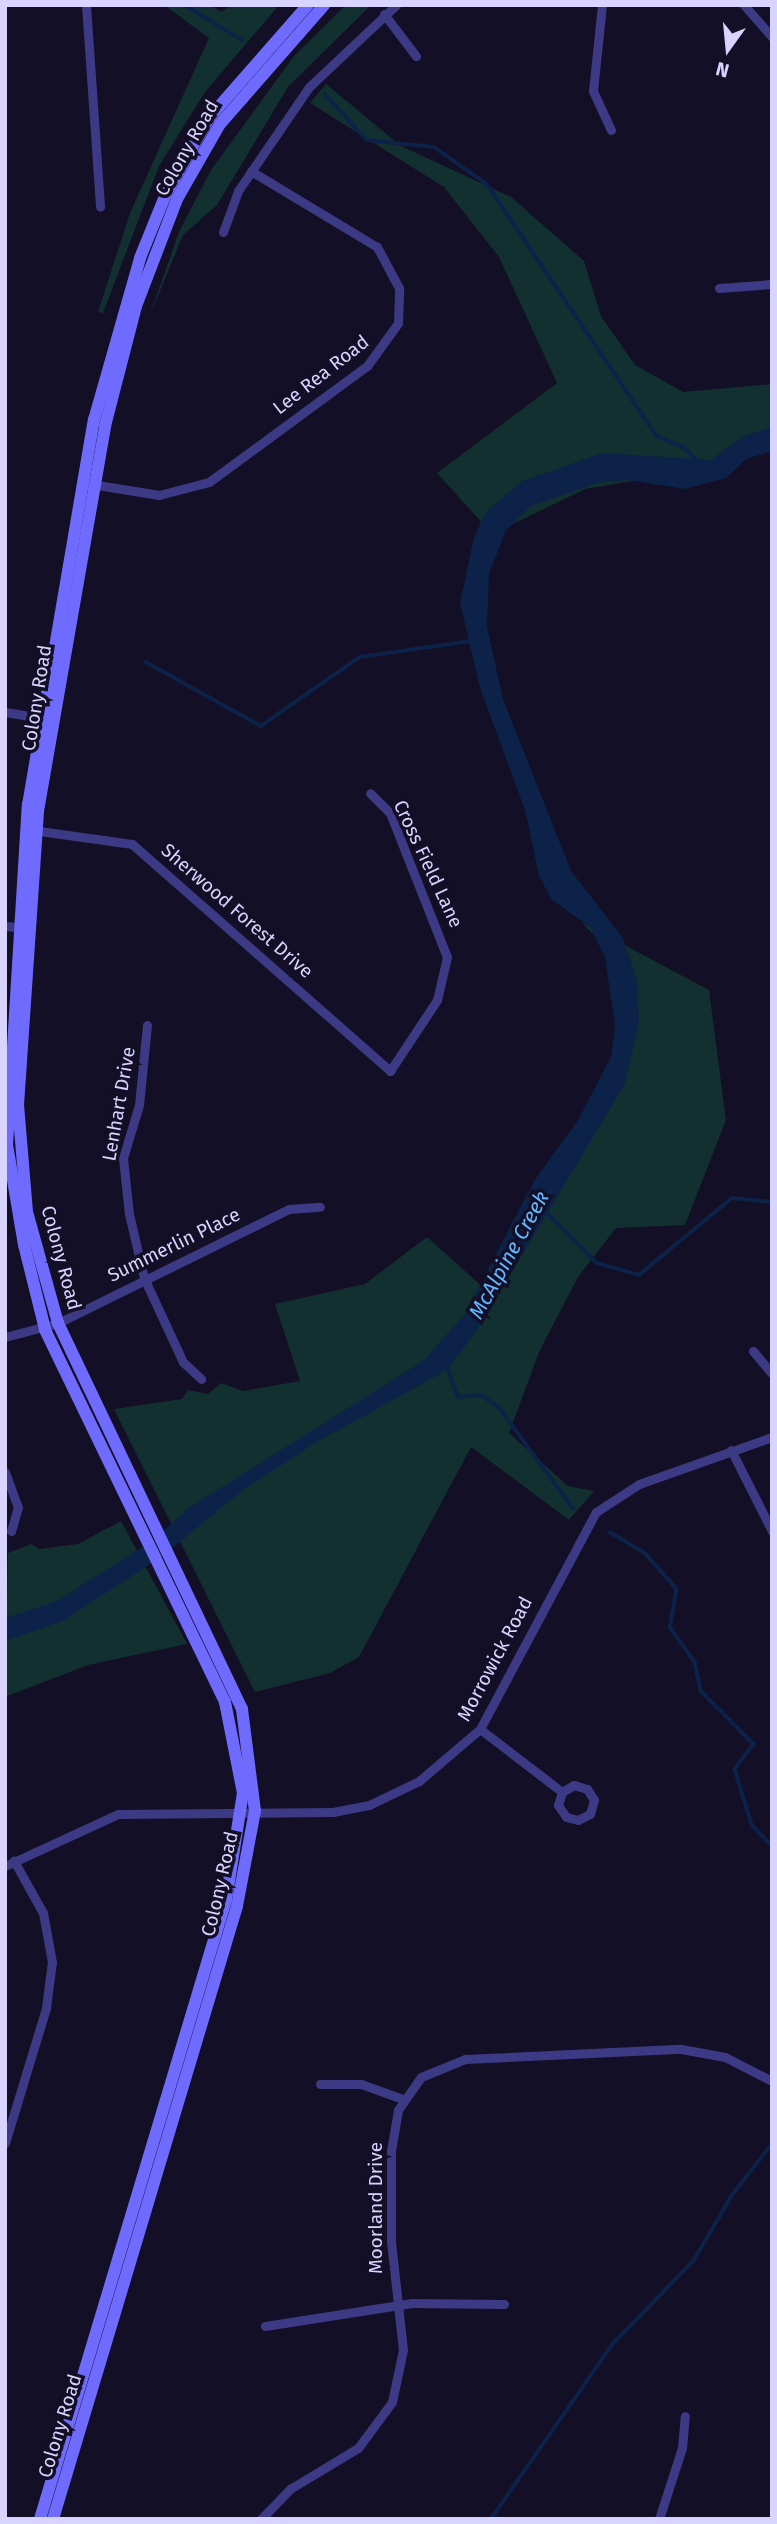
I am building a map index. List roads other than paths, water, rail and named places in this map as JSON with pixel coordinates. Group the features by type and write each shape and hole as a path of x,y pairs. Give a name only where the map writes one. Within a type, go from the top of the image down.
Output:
{"main road":[{"name":"Colony Road","path":"241,1727 45,1329 7,1145 18,927 47,719 89,483 106,367 140,258 166,194 209,118 308,5"},
{"name":"Colony Road","path":"89,483 117,372 177,199 220,124 324,5"},
{"path":"140,258 153,263"},
{"name":"Colony Road","path":"18,927 18,1151 27,1212 58,1323 224,1664 241,1727 248,1811 237,1906 53,2519"},
{"name":"Colony Road","path":"40,2519 226,1900 248,1811"}],"street":[{"path":"86,5 100,207"},
{"path":"223,232 251,171 318,76 396,5"},
{"path":"602,5 593,91 611,130"},
{"path":"744,5 772,37"},
{"path":"384,14 415,56"},
{"name":"Lee Rea Road","path":"89,483 159,495 209,482 367,366 398,323 399,288 377,247 251,171"},
{"path":"719,288 772,284"},
{"path":"5,712 47,719"},
{"name":"Cross Field Lane","path":"370,793 390,813 447,957 438,1000 402,1044 395,1065"},
{"name":"Sherwood Forest Drive","path":"32,830 132,844 380,1068 395,1065"},
{"name":"Lenhart Drive","path":"147,1026 139,1105 122,1158 144,1278 183,1362 201,1379"},
{"name":"Summerlin Place","path":"5,1337 45,1329 289,1209 320,1207"},
{"path":"754,1351 772,1374"},
{"name":"Morrowick Road","path":"10,1863 118,1814 248,1811 309,1813 369,1805 435,1771 480,1730 596,1512 639,1484 772,1437"},
{"path":"731,1450 772,1531"},
{"path":"5,1472 18,1507 11,1531"},
{"path":"480,1730 562,1792"},
{"path":"574,1785 587,1788 594,1800 590,1814 579,1821 565,1817 558,1805 562,1792 574,1785"},
{"path":"5,2143 46,2008 52,1962 43,1913 10,1863"},
{"name":"Moorland Drive","path":"261,2519 290,2489 358,2448 381,2421 401,2370 390,2195 393,2129 403,2098 428,2072 478,2058 681,2049 725,2057 772,2081"},
{"path":"320,2084 361,2084 403,2098"},
{"path":"265,2326 397,2305 503,2304"},
{"path":"659,2519 682,2448 685,2416"}],"water":[{"name":"McAlpine Creek","path":"772,427 772,451 746,459 726,478 685,489 628,480 597,483 531,506 506,530 489,574 487,627 503,699 571,871 623,938 637,981 639,1022 625,1084 479,1327 447,1370 315,1443 239,1493 164,1555 63,1621 5,1641 5,1618 57,1601 153,1540 190,1507 423,1361 465,1314 534,1181 578,1120 611,1057 615,1027 605,957 590,927 552,900 539,876 525,810 480,688 460,603 474,537 486,512 522,481 603,453 711,460 742,437"}],"waterway":[{"path":"185,5 242,40"},
{"path":"325,94 367,140 434,147 487,184 657,436 685,448 701,465"},
{"path":"146,662 261,726 360,657 471,641"},
{"name":"McAlpine Creek","path":"541,1207 597,1263 639,1275 732,1198 772,1202"},
{"path":"447,1366 458,1397 481,1395 499,1407 573,1508"},
{"path":"610,1532 645,1553 677,1589 670,1627 695,1662 701,1691 754,1744 735,1769 752,1825 772,1846"},
{"path":"491,2519 612,2345 694,2260 732,2195 772,2144"}]}
